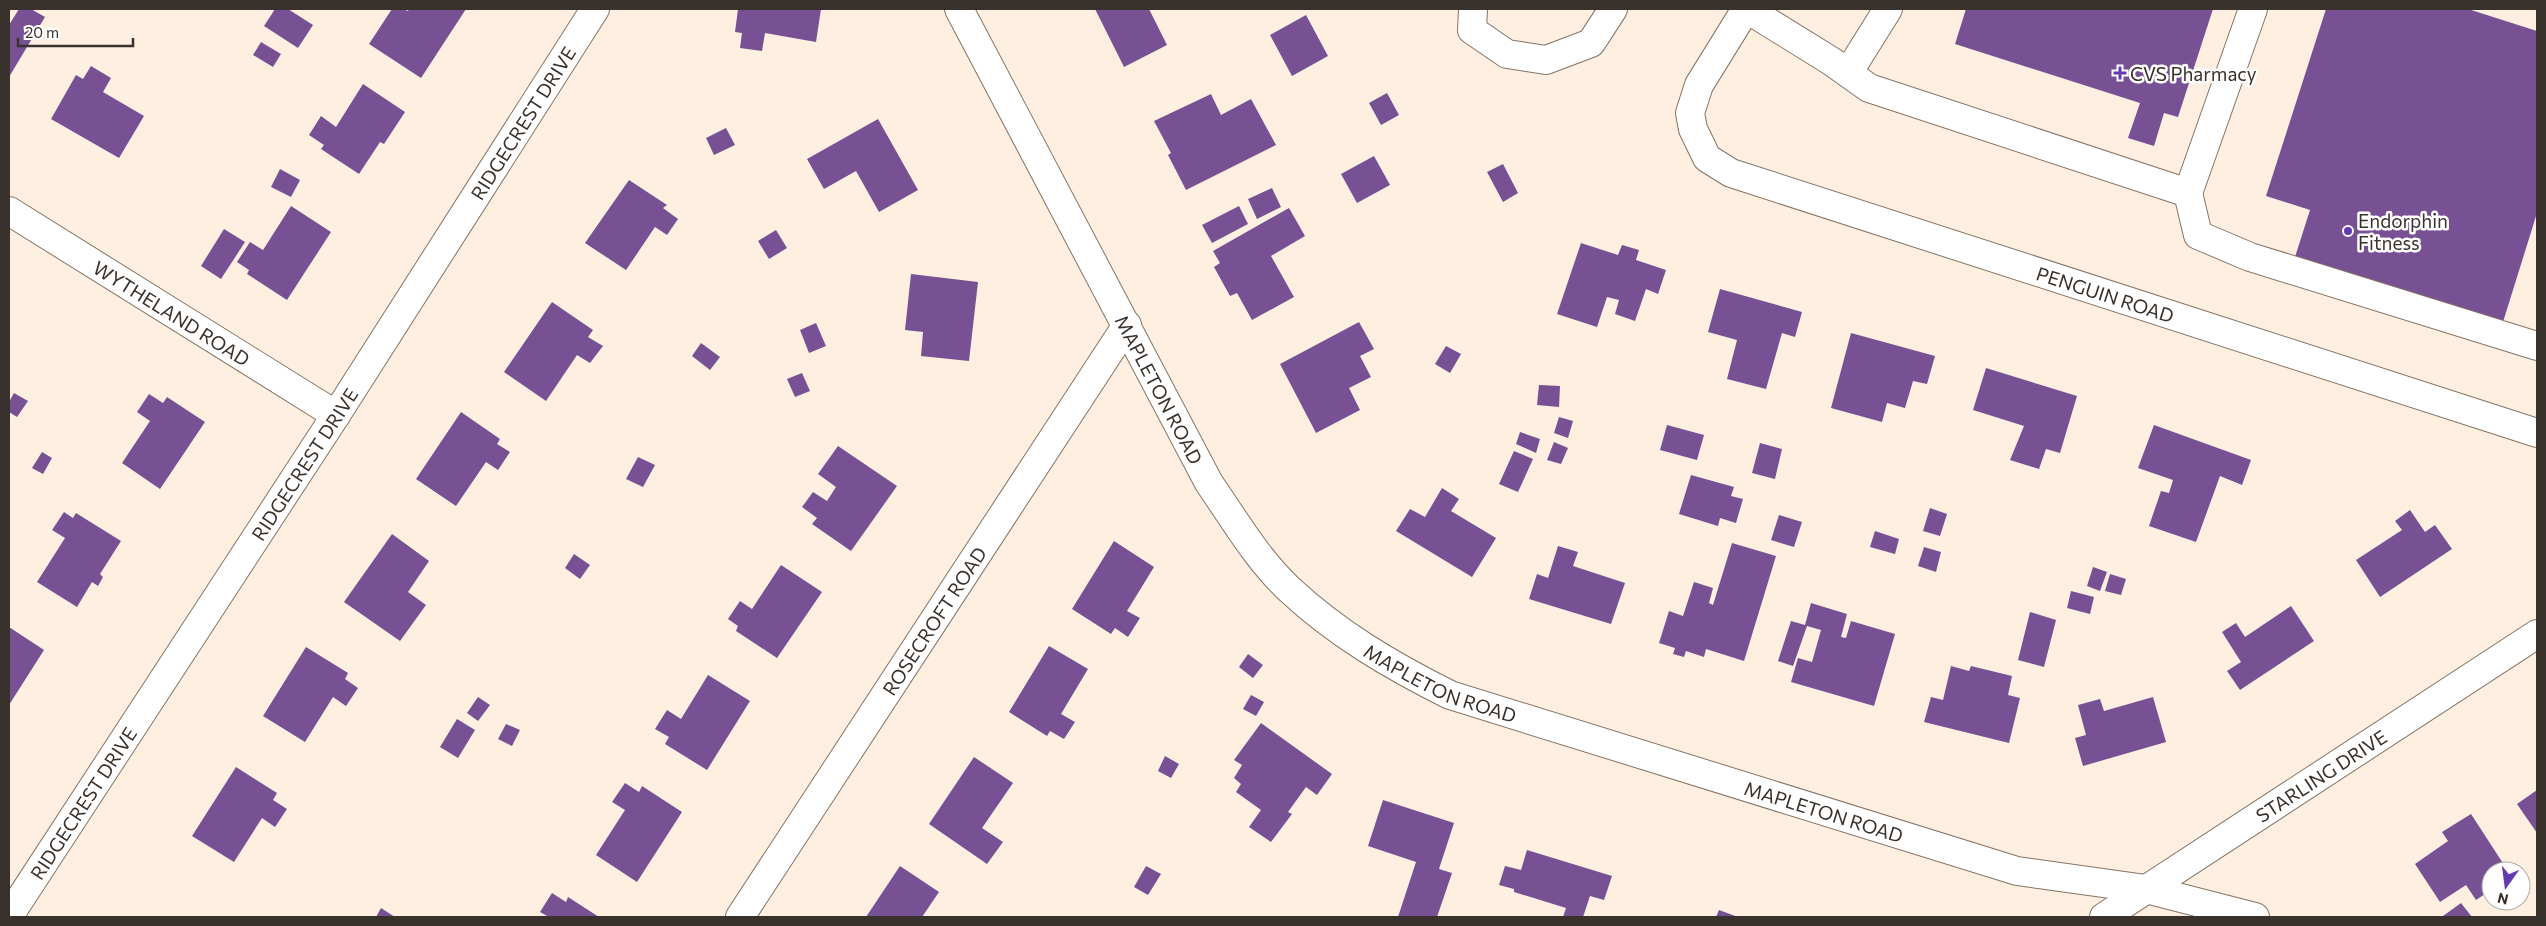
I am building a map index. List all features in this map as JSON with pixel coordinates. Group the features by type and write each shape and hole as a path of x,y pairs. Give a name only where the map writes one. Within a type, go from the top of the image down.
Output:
{"street":[{"name":"RIDGECREST DRIVE","path":"9,916 336,415 595,9"},
{"name":"MAPLETON ROAD","path":"960,9 1209,484 1254,548 1288,588 1348,638 1402,672 1450,695 2017,871 2146,889 2255,917"},
{"path":"1474,9 1472,30 1507,54 1546,60 1591,43 1613,9"},
{"path":"1848,73 1888,9"},
{"path":"2253,9 2188,194 2198,235 2250,257 2537,346"},
{"path":"1740,11 1848,73 1869,88 2188,194"},
{"name":"PENGUIN ROAD","path":"1740,11 1699,85 1690,113 1693,129 1707,158 1731,173 2537,433"},
{"name":"WYTHELAND ROAD","path":"9,211 336,415"},
{"name":"ROSECROFT ROAD","path":"740,917 1127,325"},
{"name":"STARLING DRIVE","path":"2104,917 2537,634"}],"building":[{"path":"19,9 31,9 45,17 9,77 9,25"},
{"path":"275,9 288,9 313,25 298,48 264,26"},
{"path":"392,9 408,11 409,9 466,9 421,78 369,44"},
{"path":"738,9 821,9 816,42 765,33 762,51 740,48 742,33 735,32"},
{"path":"1095,9 1149,9 1167,45 1124,67"},
{"name":"CVS Pharmacy","path":"1966,9 2213,9 2178,117 2164,113 2154,146 2128,138 2140,103 1955,44"},
{"path":"2326,9 2468,9 2537,31 2537,213 2503,322 2295,257 2310,210 2266,196"},
{"path":"1306,15 1328,56 1292,76 1270,35"},
{"path":"261,42 281,54 273,67 253,55"},
{"path":"91,66 111,78 103,92 144,116 119,158 51,119 76,75 83,79"},
{"path":"363,84 405,112 384,144 380,142 359,174 321,149 324,145 309,135 321,116 336,127"},
{"path":"1387,93 1399,115 1381,125 1369,103"},
{"path":"1211,94 1221,115 1251,99 1276,145 1186,190 1168,155 1171,153 1154,121"},
{"path":"878,119 918,190 879,212 856,171 824,189 807,159"},
{"path":"726,128 735,145 714,155 706,138"},
{"path":"1374,156 1390,185 1357,203 1341,174"},
{"path":"1503,164 1518,193 1503,202 1487,172"},
{"path":"280,169 300,180 291,197 271,187"},
{"path":"629,180 667,205 663,208 678,219 667,235 655,227 626,270 585,243"},
{"path":"1272,188 1281,207 1257,219 1248,199"},
{"path":"291,206 331,232 287,300 247,274 249,270 237,262 250,242 263,250"},
{"path":"1239,206 1248,224 1212,243 1202,225"},
{"path":"1289,208 1305,236 1271,256 1294,297 1252,320 1237,293 1230,296 1214,267 1220,263 1213,251"},
{"path":"224,229 245,242 221,279 201,266"},
{"path":"776,230 787,248 769,259 758,241"},
{"path":"1581,243 1618,255 1622,245 1639,250 1636,260 1666,270 1658,294 1646,289 1635,321 1615,314 1619,300 1607,297 1597,327 1557,314"},
{"path":"911,274 978,282 969,361 921,356 923,332 905,330"},
{"path":"1720,289 1802,312 1795,337 1782,333 1766,389 1727,379 1737,340 1708,332"},
{"path":"552,302 593,330 588,337 603,346 590,363 577,355 546,401 504,372"},
{"path":"1359,322 1374,349 1360,356 1371,377 1349,388 1360,410 1316,433 1280,364"},
{"path":"816,323 826,346 809,353 800,330"},
{"path":"1851,333 1935,356 1927,384 1913,381 1905,408 1887,403 1882,422 1831,408"},
{"path":"701,343 720,357 710,370 692,356"},
{"path":"1446,346 1461,354 1450,373 1435,364"},
{"path":"1986,368 2077,396 2060,453 2046,449 2039,469 2010,460 2024,426 1973,410"},
{"path":"802,373 810,391 795,397 787,379"},
{"path":"1539,385 1560,386 1559,407 1537,405"},
{"path":"14,393 28,401 17,417 9,412 9,402"},
{"path":"149,394 163,403 167,397 205,422 160,489 122,463 150,421 137,412"},
{"path":"461,412 500,439 497,444 510,452 498,470 486,462 456,506 416,479"},
{"path":"1559,417 1573,421 1568,438 1554,433"},
{"path":"1667,425 1704,435 1697,460 1660,450"},
{"path":"2154,425 2251,460 2242,485 2220,476 2196,542 2149,526 2161,491 2169,493 2173,480 2138,468"},
{"path":"1520,432 1540,439 1536,453 1516,444"},
{"path":"1554,442 1568,448 1561,464 1547,460"},
{"path":"1760,443 1782,449 1775,479 1752,473"},
{"path":"838,446 897,486 851,551 812,524 817,518 802,507 813,492 827,501 836,487 818,474"},
{"path":"1514,451 1533,459 1518,492 1499,484"},
{"path":"42,452 52,458 43,474 32,468"},
{"path":"638,457 655,465 643,487 626,479"},
{"path":"1691,475 1734,487 1731,496 1743,499 1736,523 1720,518 1718,526 1679,514"},
{"path":"1442,488 1459,499 1451,511 1496,538 1472,577 1396,531 1410,509 1425,517"},
{"path":"1930,508 1947,514 1940,536 1923,531"},
{"path":"2410,510 2425,532 2435,525 2452,549 2380,597 2356,560 2402,530 2395,521"},
{"path":"64,512 73,518 76,513 121,541 100,574 103,577 98,586 92,582 77,607 37,582 65,538 52,530"},
{"path":"1779,515 1802,522 1794,547 1771,540"},
{"path":"1875,531 1899,539 1895,554 1870,547"},
{"path":"392,534 429,561 408,592 426,605 400,641 344,602"},
{"path":"1114,541 1154,567 1127,611 1140,618 1128,637 1115,628 1111,634 1072,609"},
{"path":"1732,543 1776,556 1744,661 1706,649 1704,657 1686,651 1684,657 1673,654 1675,648 1659,643 1669,611 1683,616 1694,582 1713,588 1709,603 1713,605"},
{"path":"1558,546 1578,552 1573,566 1625,583 1611,624 1529,599 1537,574 1548,578"},
{"path":"1924,547 1941,552 1936,572 1918,566"},
{"path":"574,554 590,565 580,579 565,568"},
{"path":"781,565 822,592 777,658 736,631 738,626 728,619 740,601 752,609"},
{"path":"2093,567 2107,572 2100,591 2087,586"},
{"path":"2110,574 2126,579 2121,595 2105,591"},
{"path":"2071,591 2094,597 2090,614 2067,608"},
{"path":"1811,603 1847,614 1841,637 1846,638 1851,621 1895,634 1874,706 1791,682 1798,658 1812,662 1821,630 1807,626 1793,666 1778,661 1791,621 1805,625"},
{"path":"2291,606 2314,641 2240,690 2227,671 2241,662 2222,632 2236,623 2245,637"},
{"path":"2030,612 2056,620 2044,667 2018,660"},
{"path":"9,627 44,650 9,705"},
{"path":"1049,646 1088,669 1061,714 1075,722 1064,739 1050,731 1047,736 1009,712"},
{"path":"306,647 348,673 345,679 358,688 346,706 333,697 305,742 263,716"},
{"path":"1248,654 1263,665 1253,678 1239,667"},
{"path":"1951,666 1969,671 1971,666 2012,676 2008,695 2020,698 2009,743 1924,722 1931,697 1943,700"},
{"path":"708,675 750,701 707,770 665,744 669,737 655,729 667,710 681,719"},
{"path":"1251,695 1264,702 1256,716 1243,709"},
{"path":"478,697 490,705 478,721 467,713"},
{"path":"2153,697 2166,742 2083,766 2075,738 2086,735 2078,705 2100,699 2104,711"},
{"path":"457,719 475,730 458,758 440,747"},
{"path":"1261,723 1332,774 1317,795 1306,787 1288,812 1292,814 1271,842 1249,827 1261,810 1236,792 1241,784 1234,778 1242,765 1234,760"},
{"path":"506,724 520,730 512,746 498,739"},
{"path":"1165,756 1179,764 1171,778 1158,771"},
{"path":"974,757 1013,783 982,828 1003,842 987,864 929,824"},
{"path":"236,767 277,793 273,800 287,809 275,827 262,818 234,862 192,836"},
{"path":"625,783 639,792 642,786 682,812 637,882 596,855 625,810 612,802"},
{"path":"2537,790 2537,833 2517,804"},
{"path":"1383,800 1454,823 1439,869 1452,873 1437,917 1398,917 1416,862 1368,846"},
{"path":"2471,814 2502,861 2481,861 2481,897 2476,900 2466,885 2440,902 2415,864 2448,841 2442,832"},
{"path":"1527,850 1612,876 1604,900 1590,896 1583,917 1563,917 1566,908 1514,892 1514,889 1499,885 1505,866 1521,870"},
{"path":"900,866 939,892 922,917 866,917"},
{"path":"1146,866 1161,874 1148,895 1134,887"},
{"path":"552,893 566,902 568,897 599,917 549,917 540,912"},
{"path":"2461,903 2472,917 2443,916"},
{"path":"381,908 395,917 376,917"},
{"path":"1719,910 1738,917 1716,917"}],"place":[{"name":"CVS Pharmacy","path":"2120,73"},
{"name":"Endorphin Fitness","path":"2348,231"}]}
